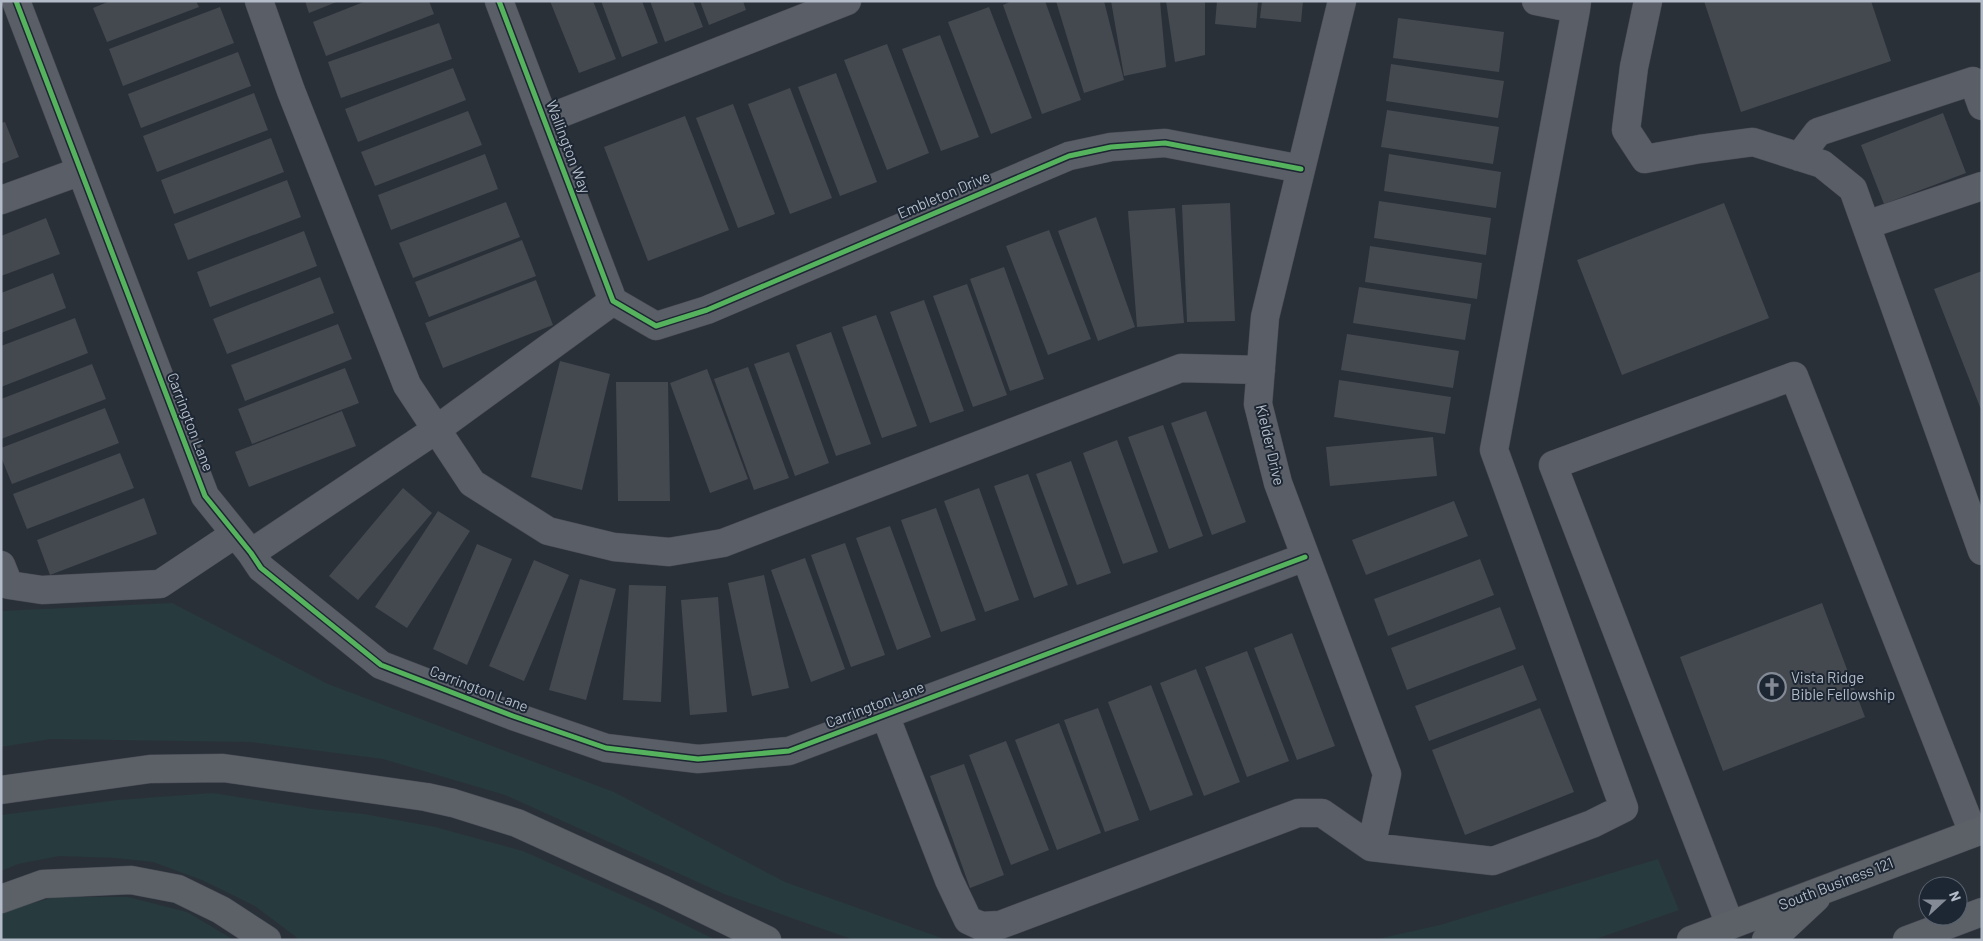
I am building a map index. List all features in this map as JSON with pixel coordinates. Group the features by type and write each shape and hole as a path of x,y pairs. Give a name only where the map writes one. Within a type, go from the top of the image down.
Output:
{"main road":[{"path":"1,790 150,769 223,768 453,802 517,823 664,890 767,940"},
{"name":"South Business 121","path":"1691,940 1978,832"},
{"path":"1,899 43,884 131,880 178,889 221,910 267,940"},
{"path":"1766,940 1785,927 1827,888"},
{"path":"1907,940 1982,912"}],"street":[{"name":"Carrington Lane","path":"16,1 205,496 261,568 381,665 513,716 606,748 698,759 788,751 1305,557"},
{"path":"259,1 407,385 472,483 548,531 614,547 669,552 724,543 1181,368 1261,370"},
{"name":"Wallington Way","path":"499,1 613,302"},
{"path":"544,120 847,1"},
{"name":"Kielder Drive","path":"1342,1 1265,317 1258,404 1278,483 1387,774 1371,848"},
{"path":"886,715 949,880 968,920 980,926 1000,925 1298,813 1322,813 1371,848 1493,861 1592,824 1624,808 1494,450 1576,5 1536,1"},
{"path":"1648,1 1634,67 1626,130 1645,159 1753,142 1822,164 1853,189 1974,505 1982,551"},
{"path":"1799,157 1818,132 1973,81 1982,106"},
{"name":"Embleton Drive","path":"613,302 656,326 707,310 1069,156 1111,146 1165,143 1301,169"},
{"path":"1,200 81,171"},
{"path":"1866,225 1982,186"},
{"path":"1,564 9,585 42,590 160,584 243,543 437,429 613,302"},
{"path":"1730,925 1553,465 1794,376 1978,832"}],"green space":[{"path":"172,603 328,684 614,792 785,882 947,940 854,940 724,894 505,795 383,759 251,742 51,739 1,747 1,611"},
{"path":"213,793 313,809 364,814 435,827 523,851 642,904 716,940 298,940 255,906 202,880 153,862 116,858 59,856 18,864 1,871 1,815 118,800"},
{"path":"1658,859 1679,910 1593,940 1373,940 1440,925"},
{"path":"55,897 128,897 187,912 234,940 1,940 1,912"}],"building":[{"path":"110,1 196,1 199,7 107,42 93,8"},
{"path":"305,1 339,1 309,13"},
{"path":"366,1 429,1 434,14 326,56 313,22"},
{"path":"550,1 593,1 616,59 579,73"},
{"path":"601,1 642,1 658,43 622,57"},
{"path":"650,1 693,1 703,27 665,42"},
{"path":"700,1 743,1 746,10 709,25"},
{"path":"1012,1 1045,1 1081,100 1042,114 1003,5"},
{"path":"1056,1 1104,1 1124,80 1084,93"},
{"path":"1111,1 1160,1 1166,67 1124,76"},
{"path":"1166,1 1205,1 1205,55 1175,62"},
{"path":"1217,1 1258,1 1256,28 1215,24"},
{"path":"1262,1 1303,1 1301,22 1260,18"},
{"path":"1704,1 1871,1 1891,61 1741,112"},
{"path":"220,7 234,43 123,86 109,49"},
{"path":"989,7 1032,118 991,134 948,22"},
{"path":"1398,18 1504,32 1499,72 1393,58"},
{"path":"439,23 452,59 341,98 328,62"},
{"path":"940,35 979,137 941,151 902,49"},
{"path":"887,44 929,153 887,170 844,60"},
{"path":"238,52 251,86 141,128 128,94"},
{"path":"1391,64 1504,81 1498,118 1386,101"},
{"path":"453,68 466,100 358,142 345,109"},
{"path":"836,73 877,182 840,196 798,87"},
{"path":"790,88 832,198 790,214 748,104"},
{"path":"254,93 268,130 157,172 143,136"},
{"path":"733,104 775,214 738,228 696,118"},
{"path":"1387,110 1499,127 1493,164 1381,147"},
{"path":"468,111 482,145 375,186 361,152"},
{"path":"1943,113 1966,173 1884,204 1861,145"},
{"path":"685,116 729,230 648,261 604,147"},
{"path":"5,122 19,157 1,164 1,123"},
{"path":"271,138 284,172 174,214 161,180"},
{"path":"485,154 498,189 391,230 378,195"},
{"path":"1389,154 1501,172 1496,208 1384,191"},
{"path":"287,180 301,217 188,260 174,224"},
{"path":"1379,201 1491,218 1486,255 1374,238"},
{"path":"506,202 520,237 413,278 399,243"},
{"path":"1230,203 1235,321 1187,322 1182,205"},
{"path":"1724,203 1769,318 1622,375 1577,260"},
{"path":"1175,208 1184,323 1137,327 1128,211"},
{"path":"1096,217 1135,327 1098,341 1058,231"},
{"path":"46,218 60,254 1,276 1,236"},
{"path":"1049,230 1091,339 1048,355 1006,246"},
{"path":"304,231 317,266 210,307 197,272"},
{"path":"522,240 536,276 429,317 415,282"},
{"path":"1370,246 1482,263 1477,299 1365,282"},
{"path":"1004,267 1044,379 1010,391 970,279"},
{"path":"1982,271 1982,412 1934,289"},
{"path":"53,273 66,308 1,333 1,293"},
{"path":"320,277 334,313 227,354 213,319"},
{"path":"536,280 553,325 443,368 425,323"},
{"path":"967,284 1007,395 973,407 933,296"},
{"path":"1359,287 1471,304 1465,340 1353,323"},
{"path":"924,300 964,411 930,423 890,312"},
{"path":"876,315 917,426 882,438 842,327"},
{"path":"75,318 88,353 1,387 1,346"},
{"path":"338,324 352,359 245,401 231,365"},
{"path":"831,332 871,444 836,456 796,345"},
{"path":"1347,334 1459,351 1453,388 1341,370"},
{"path":"789,352 829,463 795,476 754,364"},
{"path":"560,361 610,374 582,490 531,477"},
{"path":"92,364 106,399 1,439 1,399"},
{"path":"748,367 789,478 754,490 714,379"},
{"path":"345,368 359,403 252,444 238,409"},
{"path":"707,369 748,479 710,493 670,383"},
{"path":"1339,380 1451,397 1445,434 1334,417"},
{"path":"616,382 668,382 670,501 618,501"},
{"path":"105,408 119,443 12,484 1,457 1,448"},
{"path":"342,411 356,446 249,487 235,452"},
{"path":"1206,411 1246,522 1212,535 1171,423"},
{"path":"1163,425 1203,536 1169,549 1128,437"},
{"path":"1433,437 1437,476 1330,486 1326,447"},
{"path":"1117,440 1158,552 1123,564 1083,453"},
{"path":"120,453 134,488 27,529 13,494"},
{"path":"1071,461 1111,573 1077,585 1036,474"},
{"path":"1028,474 1068,585 1034,598 994,486"},
{"path":"403,488 432,513 358,600 329,576"},
{"path":"979,488 1019,600 985,612 944,501"},
{"path":"144,498 157,534 50,575 37,540"},
{"path":"1454,501 1468,536 1366,575 1352,540"},
{"path":"936,508 976,620 941,632 901,520"},
{"path":"438,511 470,531 407,628 375,607"},
{"path":"890,526 931,637 897,650 856,538"},
{"path":"845,543 885,655 851,667 811,555"},
{"path":"477,544 512,559 467,665 433,649"},
{"path":"805,558 845,669 811,682 771,570"},
{"path":"1480,559 1494,595 1388,636 1374,599"},
{"path":"534,560 569,575 524,681 489,666"},
{"path":"764,575 789,688 752,696 728,583"},
{"path":"580,579 616,589 586,700 549,690"},
{"path":"629,585 666,586 661,702 623,700"},
{"path":"718,597 727,712 690,715 681,600"},
{"name":"Vista Ridge Bible Fellowship","path":"1822,603 1865,717 1723,771 1680,657"},
{"path":"1500,607 1516,649 1407,690 1391,648"},
{"path":"1292,633 1335,746 1297,760 1254,648"},
{"path":"1247,651 1289,761 1247,777 1205,667"},
{"path":"1523,665 1537,700 1429,741 1415,706"},
{"path":"1196,669 1240,782 1204,796 1160,683"},
{"path":"1151,685 1193,795 1150,811 1108,702"},
{"path":"1098,708 1139,820 1105,832 1064,720"},
{"path":"1540,708 1574,792 1465,835 1432,750"},
{"path":"1059,723 1101,833 1057,850 1015,740"},
{"path":"1006,741 1049,850 1011,865 969,755"},
{"path":"964,764 1004,875 970,888 930,776"}],"cycle path":[{"path":"16,1 205,496 261,568 381,665 513,716 606,748 698,759 789,751 1305,557"},
{"path":"499,1 613,301 656,326 707,310 1069,156 1111,147 1165,143 1301,169"}],"place":[{"name":"Vista Ridge Bible Fellowship","path":"1772,687"}]}
